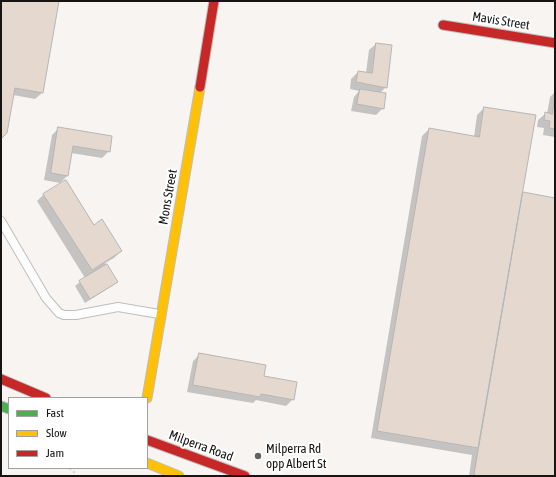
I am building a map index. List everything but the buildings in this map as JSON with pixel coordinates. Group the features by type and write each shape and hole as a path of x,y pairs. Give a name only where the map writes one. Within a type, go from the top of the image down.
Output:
{"main road":[{"name":"Mons Street","path":"147,397 214,1"},
{"name":"Mavis Street","path":"443,25 555,43"},
{"path":"1,379 44,397"},
{"name":"Milperra Road","path":"148,440 245,476"},
{"path":"148,463 179,476"}],"lane":[{"path":"1,221 46,298 59,313 64,315 76,315 118,307 161,315"}],"path":[{"path":"70,469 76,473"}],"traffic: fast":[{"path":"1,406 8,409"}],"traffic: slow":[{"path":"147,397 200,87"},
{"path":"148,463 179,476"}],"traffic: jam":[{"path":"200,87 214,1"},
{"path":"443,25 555,43"},
{"path":"1,379 44,397"},
{"path":"148,440 245,476"}],"place":[{"name":"Milperra Rd opp Albert St","path":"258,456"}]}
